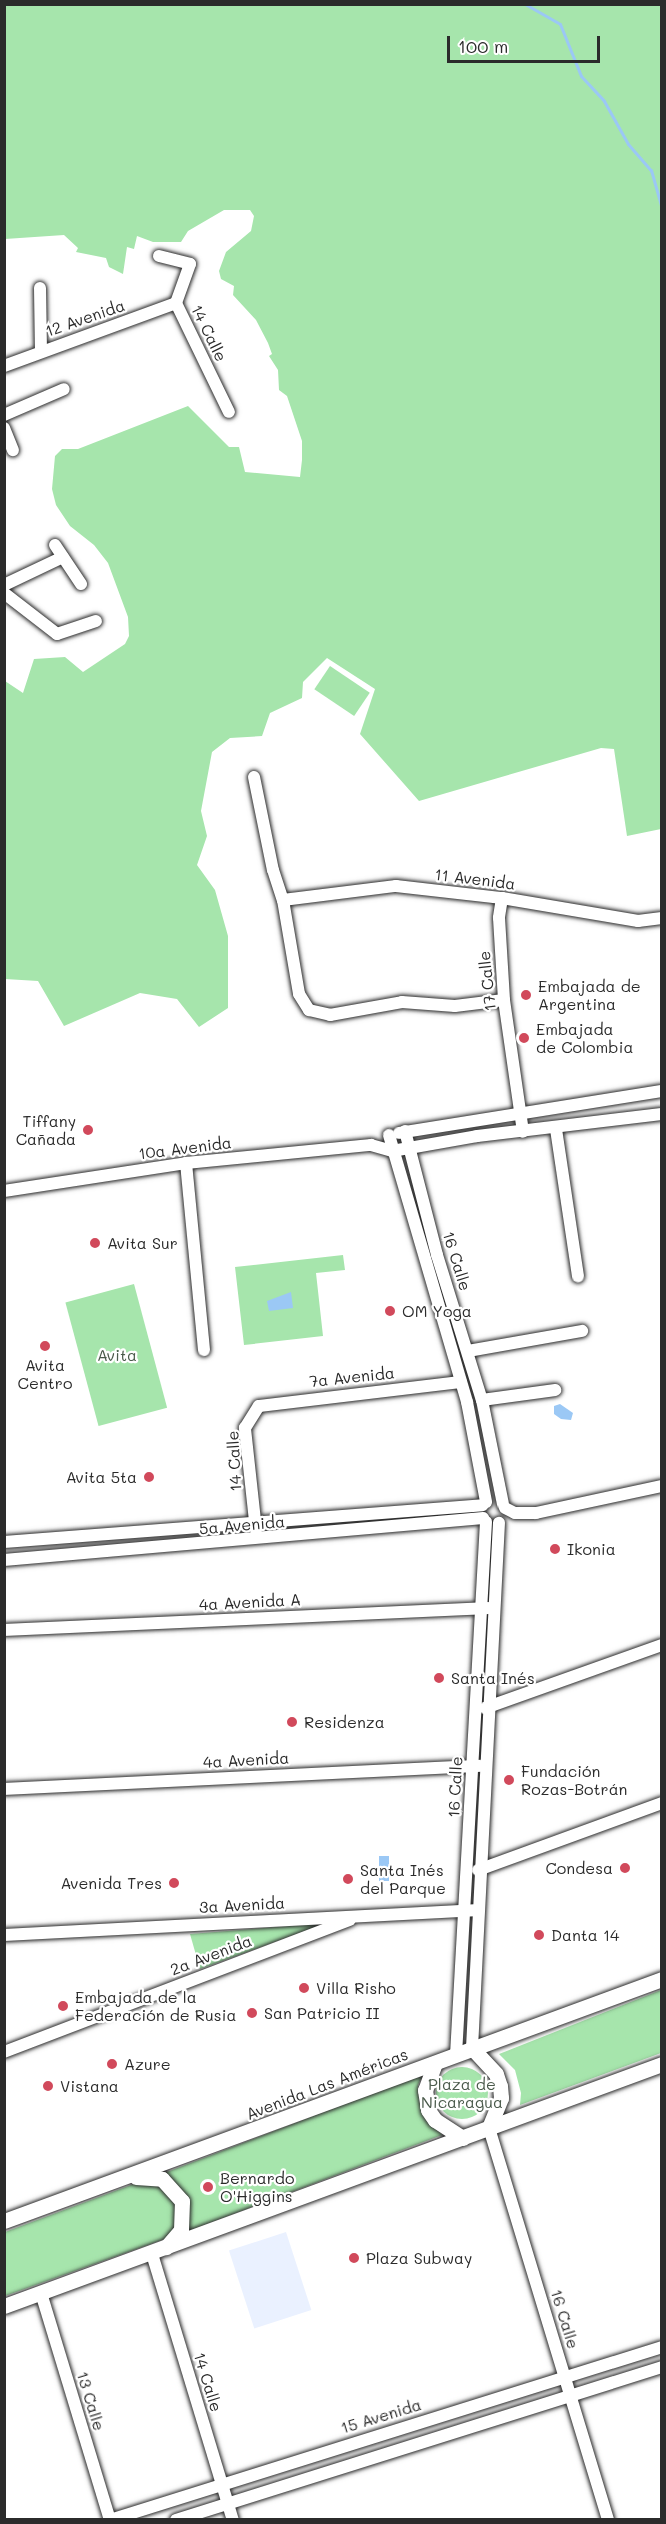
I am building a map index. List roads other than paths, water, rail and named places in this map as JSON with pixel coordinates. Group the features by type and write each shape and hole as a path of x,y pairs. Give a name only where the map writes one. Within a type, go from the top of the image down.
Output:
{"main road":[{"name":"Avenida Las Américas","path":"4,2221 662,1979"},
{"path":"472,2048 496,2074 500,2086 500,2104 489,2128"},
{"path":"435,2063 425,2090 428,2110 440,2124 463,2138"},
{"path":"4,2306 157,2252 662,2064"},
{"path":"127,2177 162,2180 182,2202 181,2230 157,2252"}],"street":[{"name":"14 Calle","path":"159,256 188,262 191,266 176,303 229,411"},
{"path":"40,288 41,350"},
{"name":"12 Avenida","path":"4,366 41,350 176,303"},
{"path":"4,415 64,389"},
{"path":"4,428 13,450"},
{"path":"55,545 81,584"},
{"path":"4,585 63,557"},
{"path":"4,593 51,632 63,635 96,621"},
{"path":"254,777 273,870 283,900 299,994 309,1010 330,1015 402,1002 455,1006 504,1000"},
{"name":"11 Avenida","path":"283,900 396,886 502,898 638,921 662,918"},
{"name":"17 Calle","path":"502,898 499,918 504,1000 523,1132"},
{"name":"10a Avenida","path":"4,1191 186,1163 371,1145 389,1135 405,1131 662,1091"},
{"name":"10a Avenida","path":"371,1145 392,1151 662,1114"},
{"path":"556,1129 578,1276"},
{"name":"16 Calle","path":"405,1131 482,1400 503,1513 472,2048"},
{"name":"16 Calle","path":"389,1135 461,1382 485,1503 482,1608 456,2055"},
{"path":"351,1148 382,1156 399,1175"},
{"path":"186,1163 204,1350"},
{"path":"468,1351 582,1331"},
{"name":"7a Avenida","path":"251,1416 259,1406 274,1402 461,1382"},
{"path":"482,1400 555,1390"},
{"name":"14 Calle","path":"251,1416 245,1428 258,1540"},
{"path":"503,1513 528,1513 662,1486"},
{"name":"5a Avenida","path":"4,1542 255,1524 485,1503 495,1500 503,1513 484,1520 4,1560"},
{"name":"4a Avenida A","path":"4,1629 496,1607"},
{"path":"476,1708 490,1708 662,1645"},
{"name":"4a Avenida","path":"4,1789 488,1766"},
{"path":"468,1870 484,1869 662,1803"},
{"name":"3a Avenida","path":"4,1935 481,1910"},
{"name":"2a Avenida","path":"4,2052 362,1915"},
{"name":"16 Calle","path":"489,2128 608,2520"},
{"name":"14 Calle","path":"157,2252 233,2520"},
{"name":"13 Calle","path":"41,2293 110,2520"},
{"name":"15 Avenida","path":"110,2520 221,2483 662,2347"},
{"path":"176,2520 227,2501 662,2367"}],"water":[{"path":"291,1292 293,1308 269,1311 267,1301"},
{"path":"560,1404 573,1413 571,1420 561,1419 554,1414 554,1406"},
{"path":"379,1856 389,1856 389,1881 379,1881"}],"waterway":[{"path":"525,4 560,24 581,76 604,101 628,144 651,170 662,209"}],"place":[{"name":"Embajada de Argentina","path":"526,995"},
{"name":"Embajada de Colombia","path":"524,1038"},
{"name":"Tiffany Cañada","path":"88,1130"},
{"name":"Avita Sur","path":"95,1243"},
{"name":"OM Yoga","path":"390,1311"},
{"name":"Avita Centro","path":"45,1346"},
{"name":"Avita 5ta","path":"149,1477"},
{"name":"Ikonia","path":"555,1549"},
{"name":"Santa Inés","path":"439,1678"},
{"name":"Residenza","path":"292,1722"},
{"name":"Fundación Rozas-Botrán","path":"509,1780"},
{"name":"Condesa","path":"625,1868"},
{"name":"Santa Inés del Parque","path":"348,1879"},
{"name":"Avenida Tres","path":"174,1883"},
{"name":"Danta 14","path":"539,1935"},
{"name":"Villa Risho","path":"304,1988"},
{"name":"Embajada de la Federación de Rusia","path":"63,2006"},
{"name":"San Patricio II","path":"252,2013"},
{"name":"Azure","path":"112,2064"},
{"name":"Vistana","path":"48,2086"},
{"name":"Bernardo O'Higgins","path":"208,2187"},
{"name":"Plaza Subway","path":"354,2258"}],"park label":[{"name":"Avita","path":"117,1355"},
{"name":"Plaza de Nicaragua","path":"462,2093"}]}
